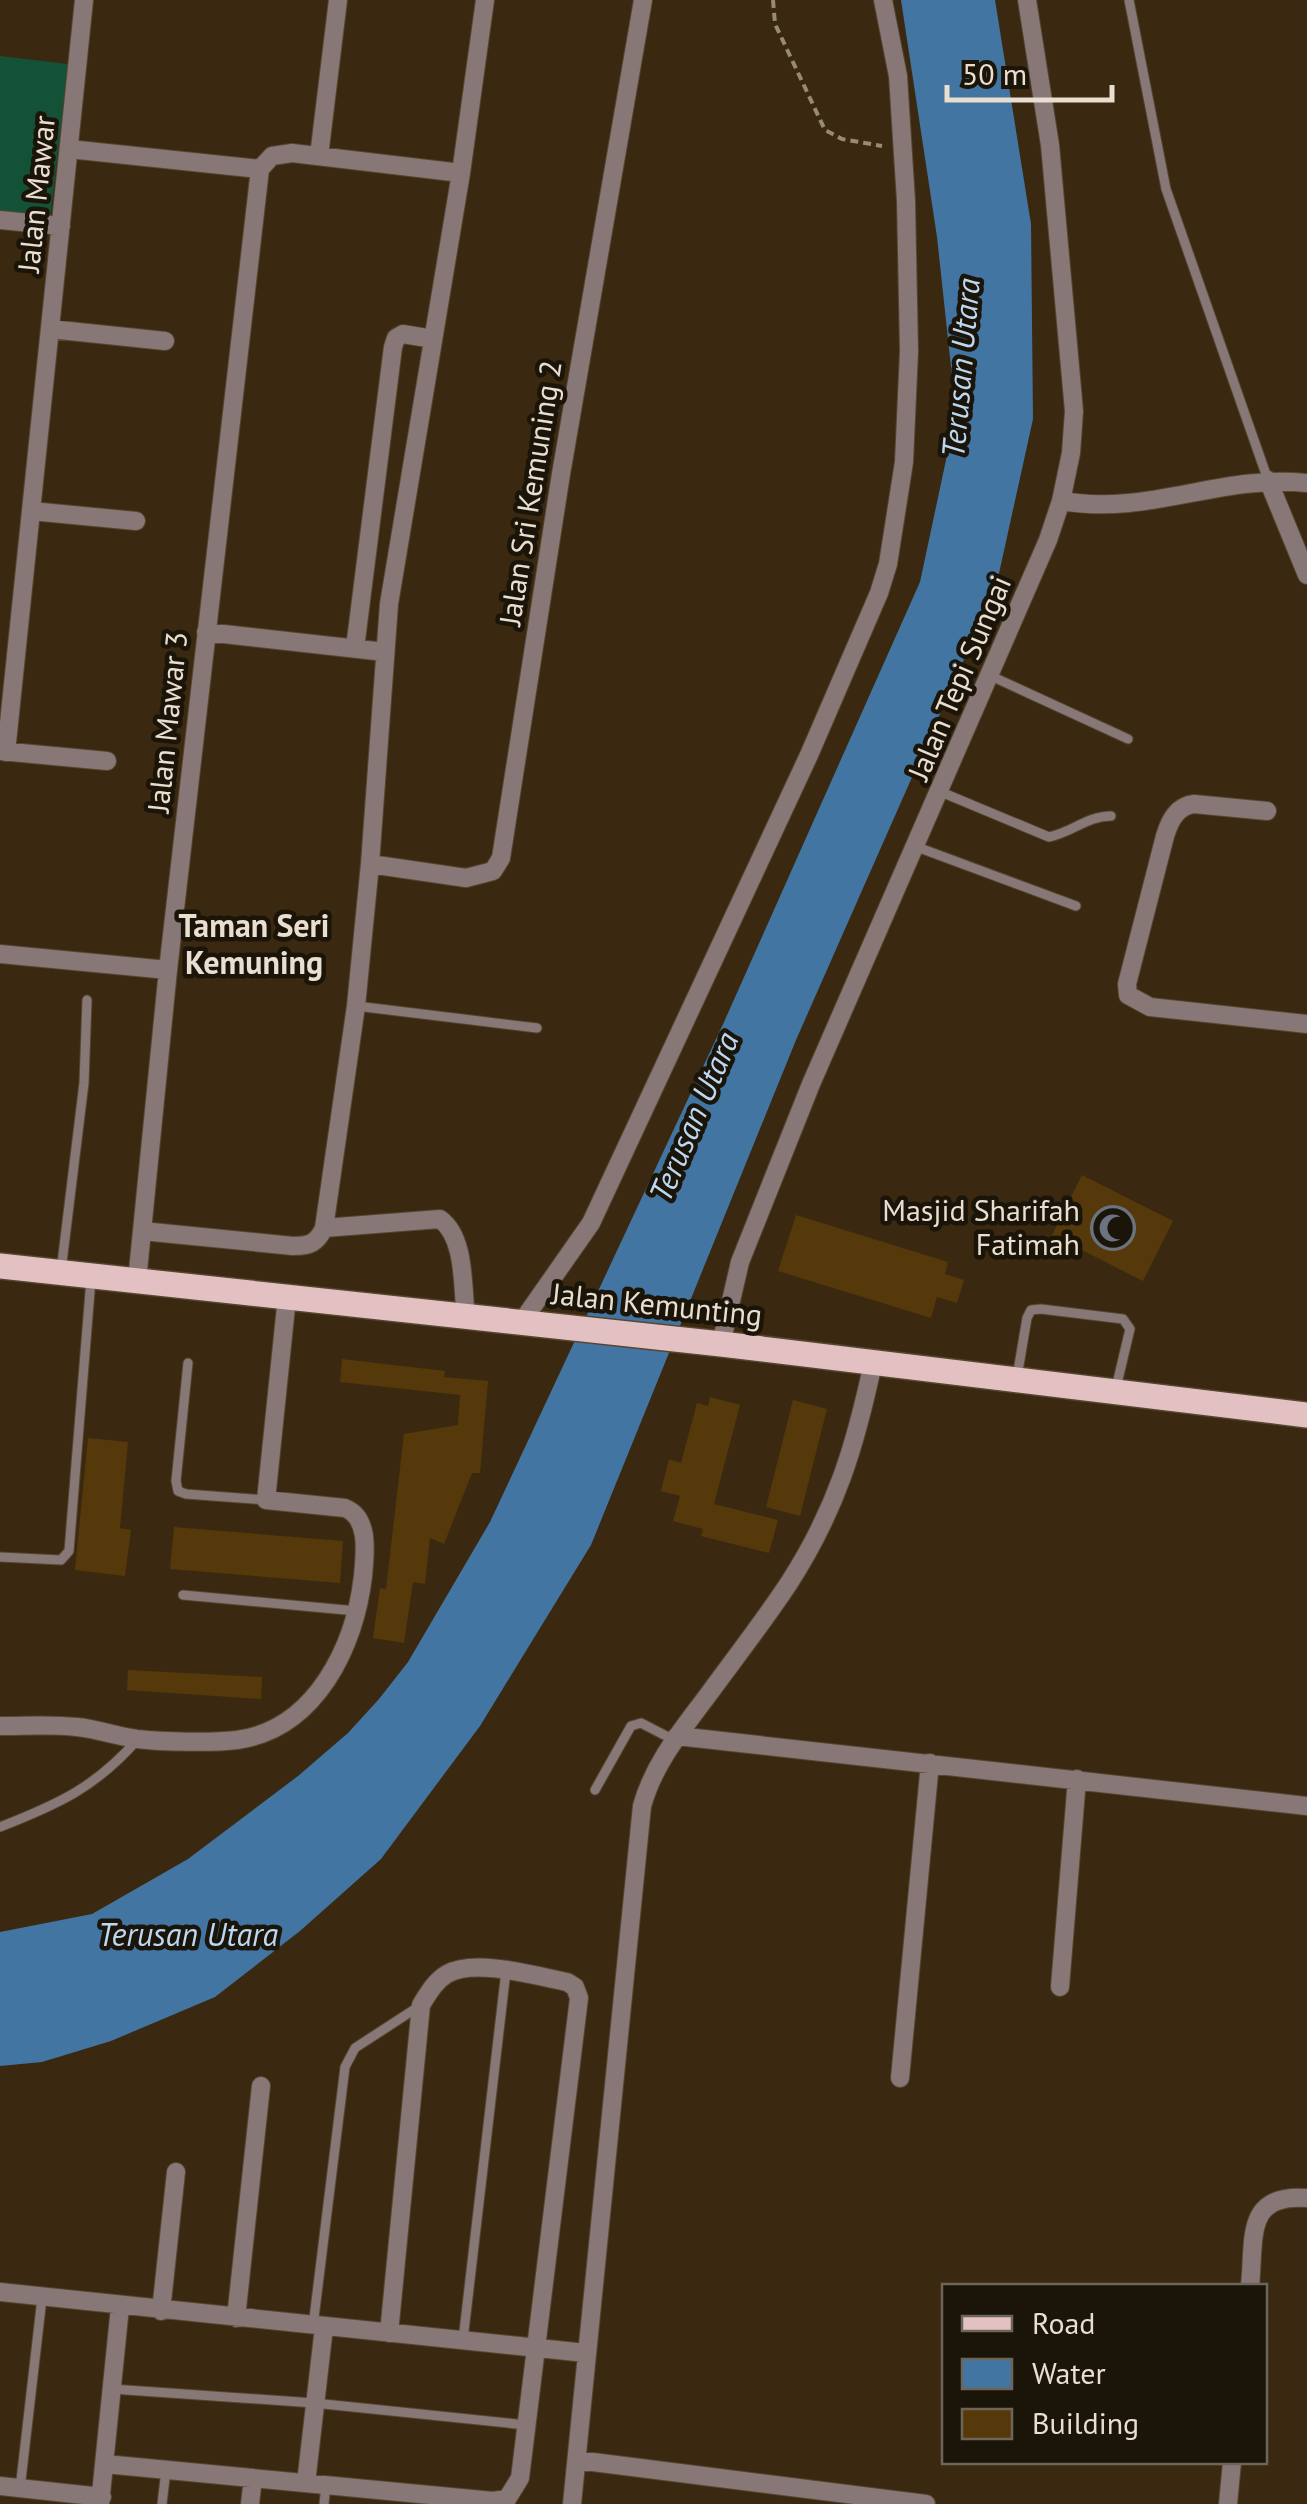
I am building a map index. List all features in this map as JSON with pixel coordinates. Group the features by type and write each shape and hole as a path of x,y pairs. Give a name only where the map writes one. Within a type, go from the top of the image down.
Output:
{"main road":[{"name":"Jalan Kemunting","path":"0,1266 711,1343 1307,1415"}],"street":[{"name":"Jalan Mawar","path":"3,752 84,0"},
{"path":"319,156 338,0"},
{"path":"142,1231 308,1246 319,1240 324,1228 356,1006 385,652 400,531 485,0"},
{"name":"Jalan Sri Kemuning 2","path":"370,864 466,878 494,870 500,858 564,454 643,0"},
{"path":"521,1323 591,1223 694,1006 879,593 894,538 907,422 909,350 898,76 883,0"},
{"name":"Jalan Tepi Sungai","path":"711,1343 811,1084 992,676 1061,501 1074,411 1050,146 1027,0"},
{"path":"69,149 260,169 272,156 292,152 460,173"},
{"name":"Jalan Mawar 3","path":"138,1281 168,970 260,169"},
{"path":"0,220 61,226"},
{"path":"50,329 165,341"},
{"path":"355,648 396,338 403,334 432,339"},
{"path":"1268,480 1305,565"},
{"path":"1061,501 1114,506 1268,480 1307,483"},
{"path":"31,511 136,522"},
{"path":"206,632 385,652"},
{"path":"3,752 107,761"},
{"path":"1267,811 1194,804 1184,806 1174,816 1165,836 1128,995 1150,1007 1307,1024"},
{"path":"0,954 168,970"},
{"path":"324,1228 440,1219 456,1240 466,1317"},
{"path":"0,1726 75,1726 138,1739 238,1740 277,1726 304,1706 332,1674 349,1642 363,1575 364,1536 362,1522 353,1511 266,1500 287,1298"},
{"path":"572,2504 637,1838 648,1784 675,1738 814,1543 854,1449 873,1363"},
{"path":"675,1738 1307,1806"},
{"path":"900,2078 930,1763"},
{"path":"1060,1987 1077,1779"},
{"path":"105,2464 306,2483 325,2495 492,2502 507,2498 520,2478 579,1998 575,1987 567,1982 506,1970 465,1968 447,1974 432,1987 421,2005 389,2333"},
{"path":"236,2318 261,2086"},
{"path":"161,2311 176,2172"},
{"path":"1250,2284 1258,2217 1269,2202 1286,2197 1307,2198"},
{"path":"0,2292 586,2353"},
{"path":"0,2486 101,2500 120,2307"},
{"path":"306,2483 318,2326"},
{"path":"577,2460 926,2504"},
{"path":"1228,2504 1232,2464"},
{"path":"250,2504 253,2478"}],"lane":[{"path":"1129,0 1166,189 1268,480"},
{"path":"992,676 1128,739"},
{"path":"940,792 1049,838 1065,834 1089,819 1111,816"},
{"path":"916,847 1076,906"},
{"path":"61,1273 84,1083 87,1000"},
{"path":"356,1006 537,1028"},
{"path":"0,1558 61,1560 69,1551 91,1276"},
{"path":"1016,1380 1027,1318 1031,1310 1041,1309 1127,1323 1130,1329 1115,1392"},
{"path":"188,1363 178,1491 266,1500"},
{"path":"183,1595 356,1611"},
{"path":"595,1790 630,1726 642,1723 675,1738"},
{"path":"0,1828 73,1797 106,1774 138,1739"},
{"path":"462,2340 506,1970"},
{"path":"318,2326 345,2067 355,2048 421,2005"},
{"path":"20,2488 42,2298"},
{"path":"112,2389 314,2403 526,2425"},
{"path":"162,2504 166,2470"}],"path":[{"path":"773,0 775,24 825,130 842,139 902,148"}],"green space":[{"path":"0,56 68,64 50,219 0,213"}],"water":[{"name":"Terusan Utara","path":"901,0 995,0 1031,224 1033,419 996,587 796,1040 591,1545 480,1726 381,1859 300,1931 215,1997 111,2041 42,2062 0,2066 0,1932 92,1914 188,1859 348,1733 408,1662 490,1522 724,1022 920,582 956,413 937,237"}],"building":[{"name":"Masjid Sharifah Fatimah","path":"1082,1175 1173,1221 1143,1281 1052,1235"},
{"path":"796,1215 948,1262 945,1274 964,1280 957,1303 937,1297 931,1318 778,1271"},
{"path":"342,1359 445,1371 444,1377 488,1381 480,1473 472,1473 444,1544 430,1538 425,1584 413,1582 404,1643 373,1638 380,1588 386,1589 404,1434 458,1425 460,1395 340,1382"},
{"path":"710,1397 740,1405 714,1504 778,1520 769,1553 701,1536 703,1529 673,1521 680,1496 661,1491 669,1459 681,1463 697,1403 708,1406"},
{"path":"793,1400 827,1409 800,1516 766,1507"},
{"path":"88,1438 128,1442 120,1528 131,1530 125,1576 75,1570"},
{"path":"174,1527 343,1541 340,1583 170,1569"},
{"path":"128,1670 262,1677 261,1699 127,1690"}],"place":[{"name":"Masjid Sharifah Fatimah","path":"1113,1228"}],"district":[{"name":"Taman Seri Kemuning","path":"254,944"}]}
